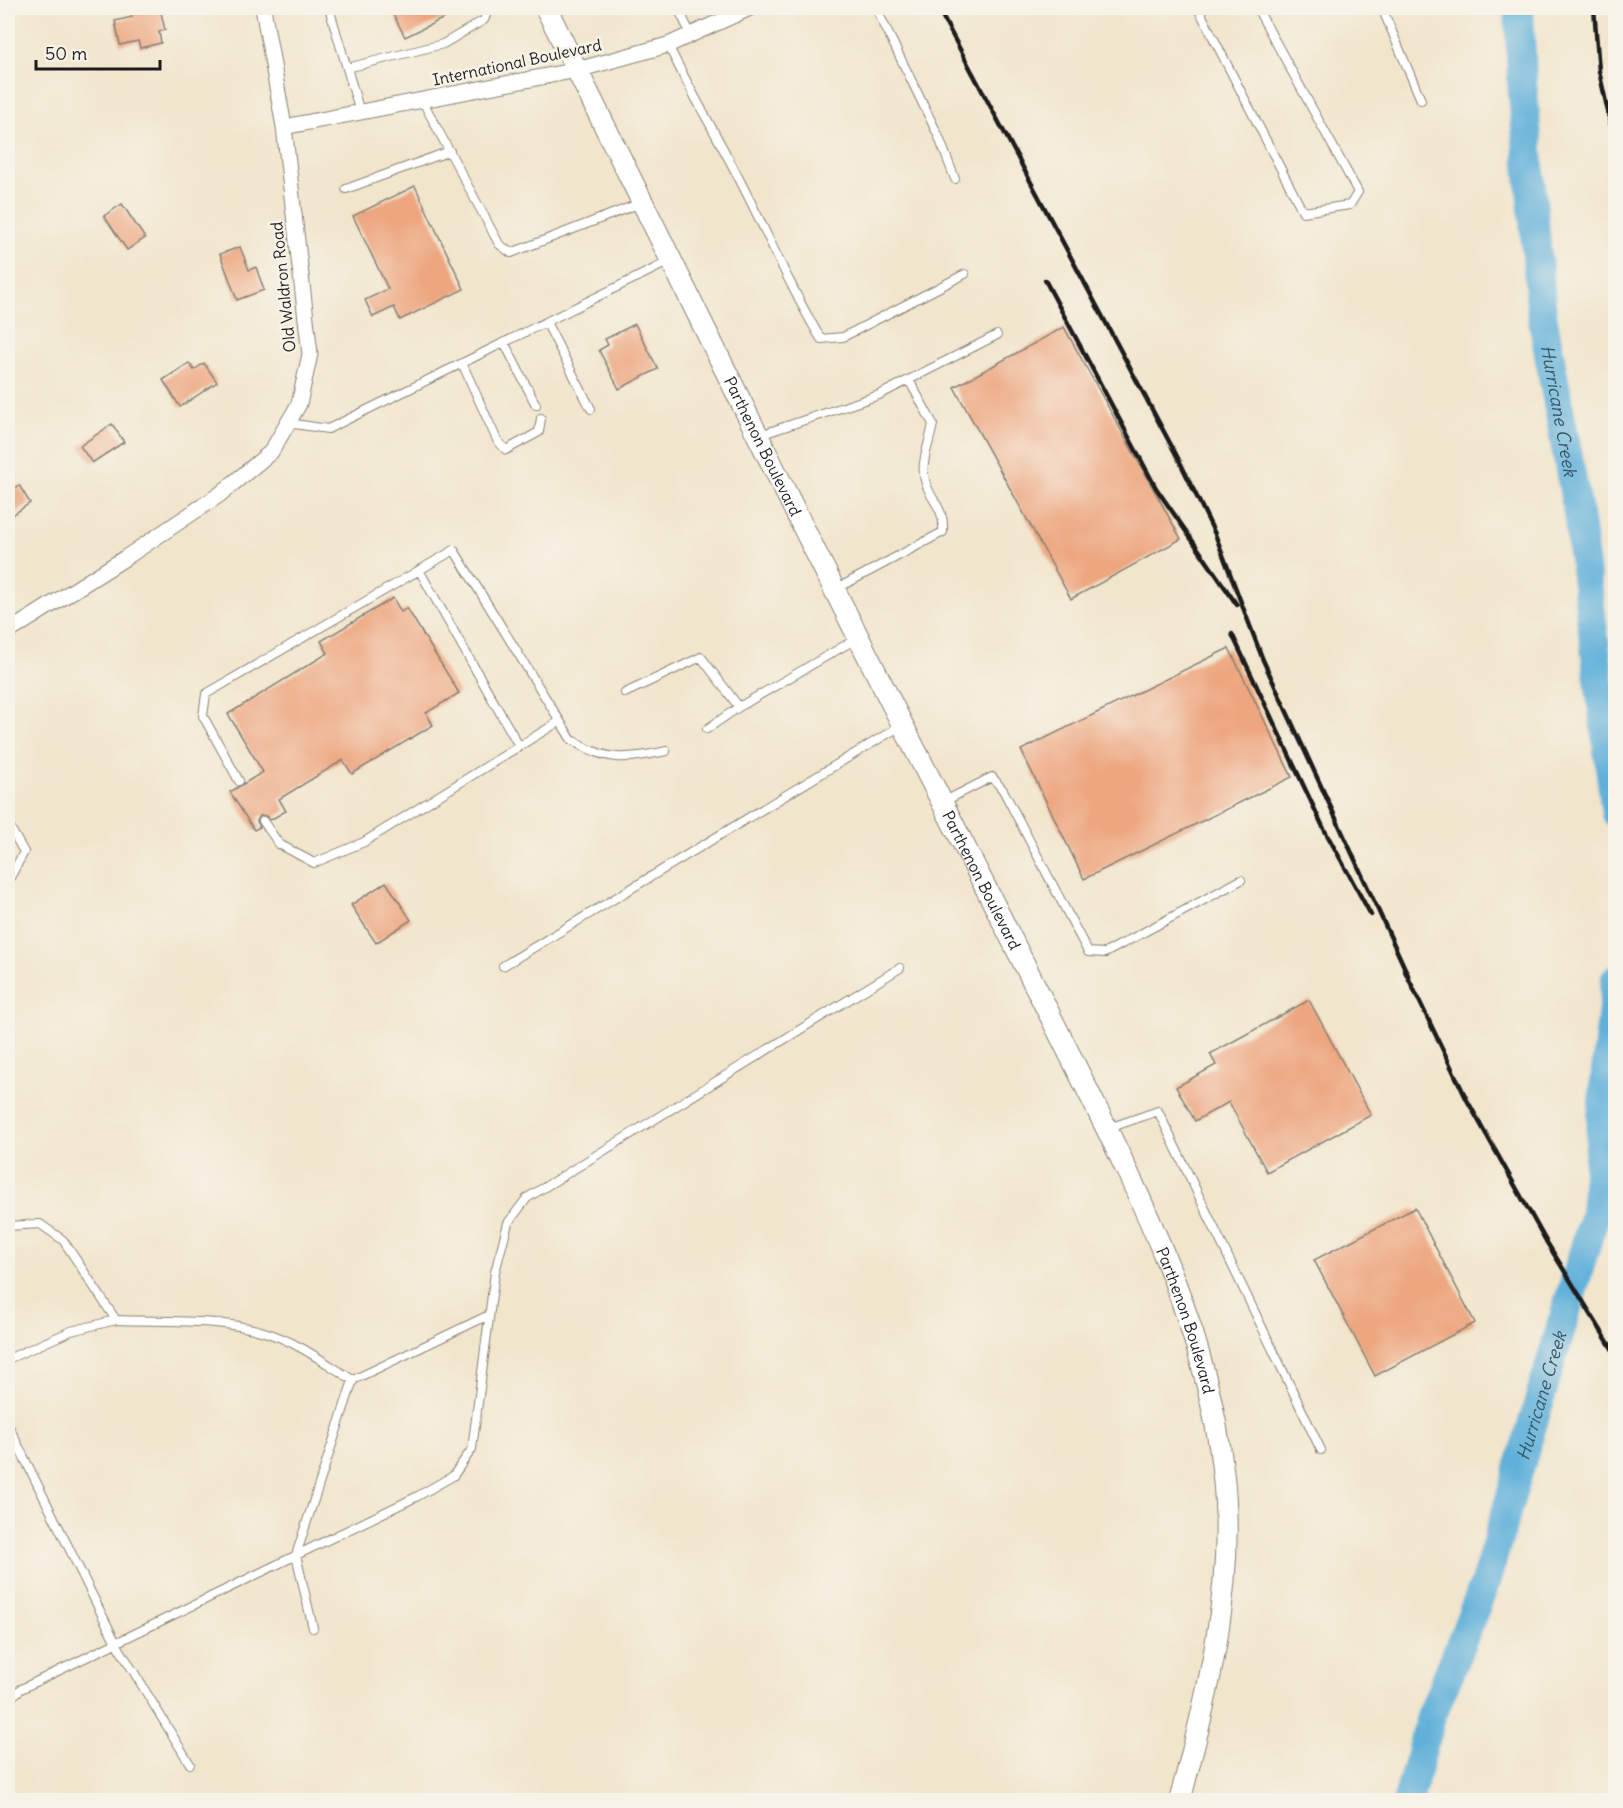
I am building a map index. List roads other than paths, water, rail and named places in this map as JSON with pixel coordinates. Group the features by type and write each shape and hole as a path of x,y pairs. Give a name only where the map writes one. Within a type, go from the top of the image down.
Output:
{"main road":[{"name":"Parthenon Boulevard","path":"546,8 858,639 1107,1129 1161,1242 1191,1323 1209,1390 1224,1474 1226,1547 1222,1617 1209,1686 1180,1800"}],"street":[{"name":"Old Waldron Road","path":"8,632 219,495 271,452 299,404 310,354 284,127 264,8"},
{"name":"International Boulevard","path":"284,127 577,70 668,45 750,8"}],"lane":[{"path":"329,8 360,112"},
{"path":"347,68 443,44 484,20 489,8"},
{"path":"678,8 691,35"},
{"path":"876,8 938,135 955,178"},
{"path":"1198,8 1303,212 1350,205 1358,192 1257,8"},
{"path":"1382,8 1421,100"},
{"path":"668,45 702,114 735,171 797,300 821,339 843,337 965,274"},
{"path":"422,100 499,244 511,253 643,203"},
{"path":"346,189 450,151"},
{"path":"288,423 328,429 671,260"},
{"path":"546,322 591,409"},
{"path":"758,436 879,395 997,334"},
{"path":"504,342 536,405"},
{"path":"462,363 497,440 506,450 539,432 542,418"},
{"path":"835,590 943,532 944,518 925,482 923,468 933,424 909,380"},
{"path":"239,781 202,716 206,694 454,550 571,739 596,752 623,759 666,751"},
{"path":"419,570 519,746"},
{"path":"707,729 739,707 858,639"},
{"path":"625,693 701,657 739,707"},
{"path":"263,821 279,844 314,863 364,842 560,721"},
{"path":"502,966 903,725"},
{"path":"942,802 992,777 1003,790 1088,952 1105,953 1242,880"},
{"path":"8,824 24,852 8,881"},
{"path":"8,1700 21,1689 416,1497 453,1476 472,1449 495,1272 508,1223 527,1198 900,968"},
{"path":"1107,1129 1158,1111 1322,1450"},
{"path":"8,1226 40,1224 63,1240 116,1320"},
{"path":"313,1628 296,1556 353,1380 489,1315"},
{"path":"8,1359 71,1330 116,1320 222,1325 263,1331 293,1344 353,1380"},
{"path":"8,1425 116,1643 190,1764"}],"waterway":[{"name":"Hurricane Creek","path":"1519,8 1522,82 1542,315 1578,513 1616,813"},
{"name":"Hurricane Creek","path":"1408,1800 1431,1717 1485,1583 1595,1214 1604,1090 1616,979"},
{"path":"1595,1214 1616,1216"}],"railway":[{"path":"1594,8 1599,71 1616,148"},
{"path":"939,10 1179,460 1215,534 1263,660 1408,975"},
{"path":"1045,280 1156,488 1237,605"},
{"path":"1232,634 1324,829 1371,915"},
{"path":"1404,969 1467,1100 1546,1241 1616,1355"},
{"path":"1600,1800 1616,1796"}]}
